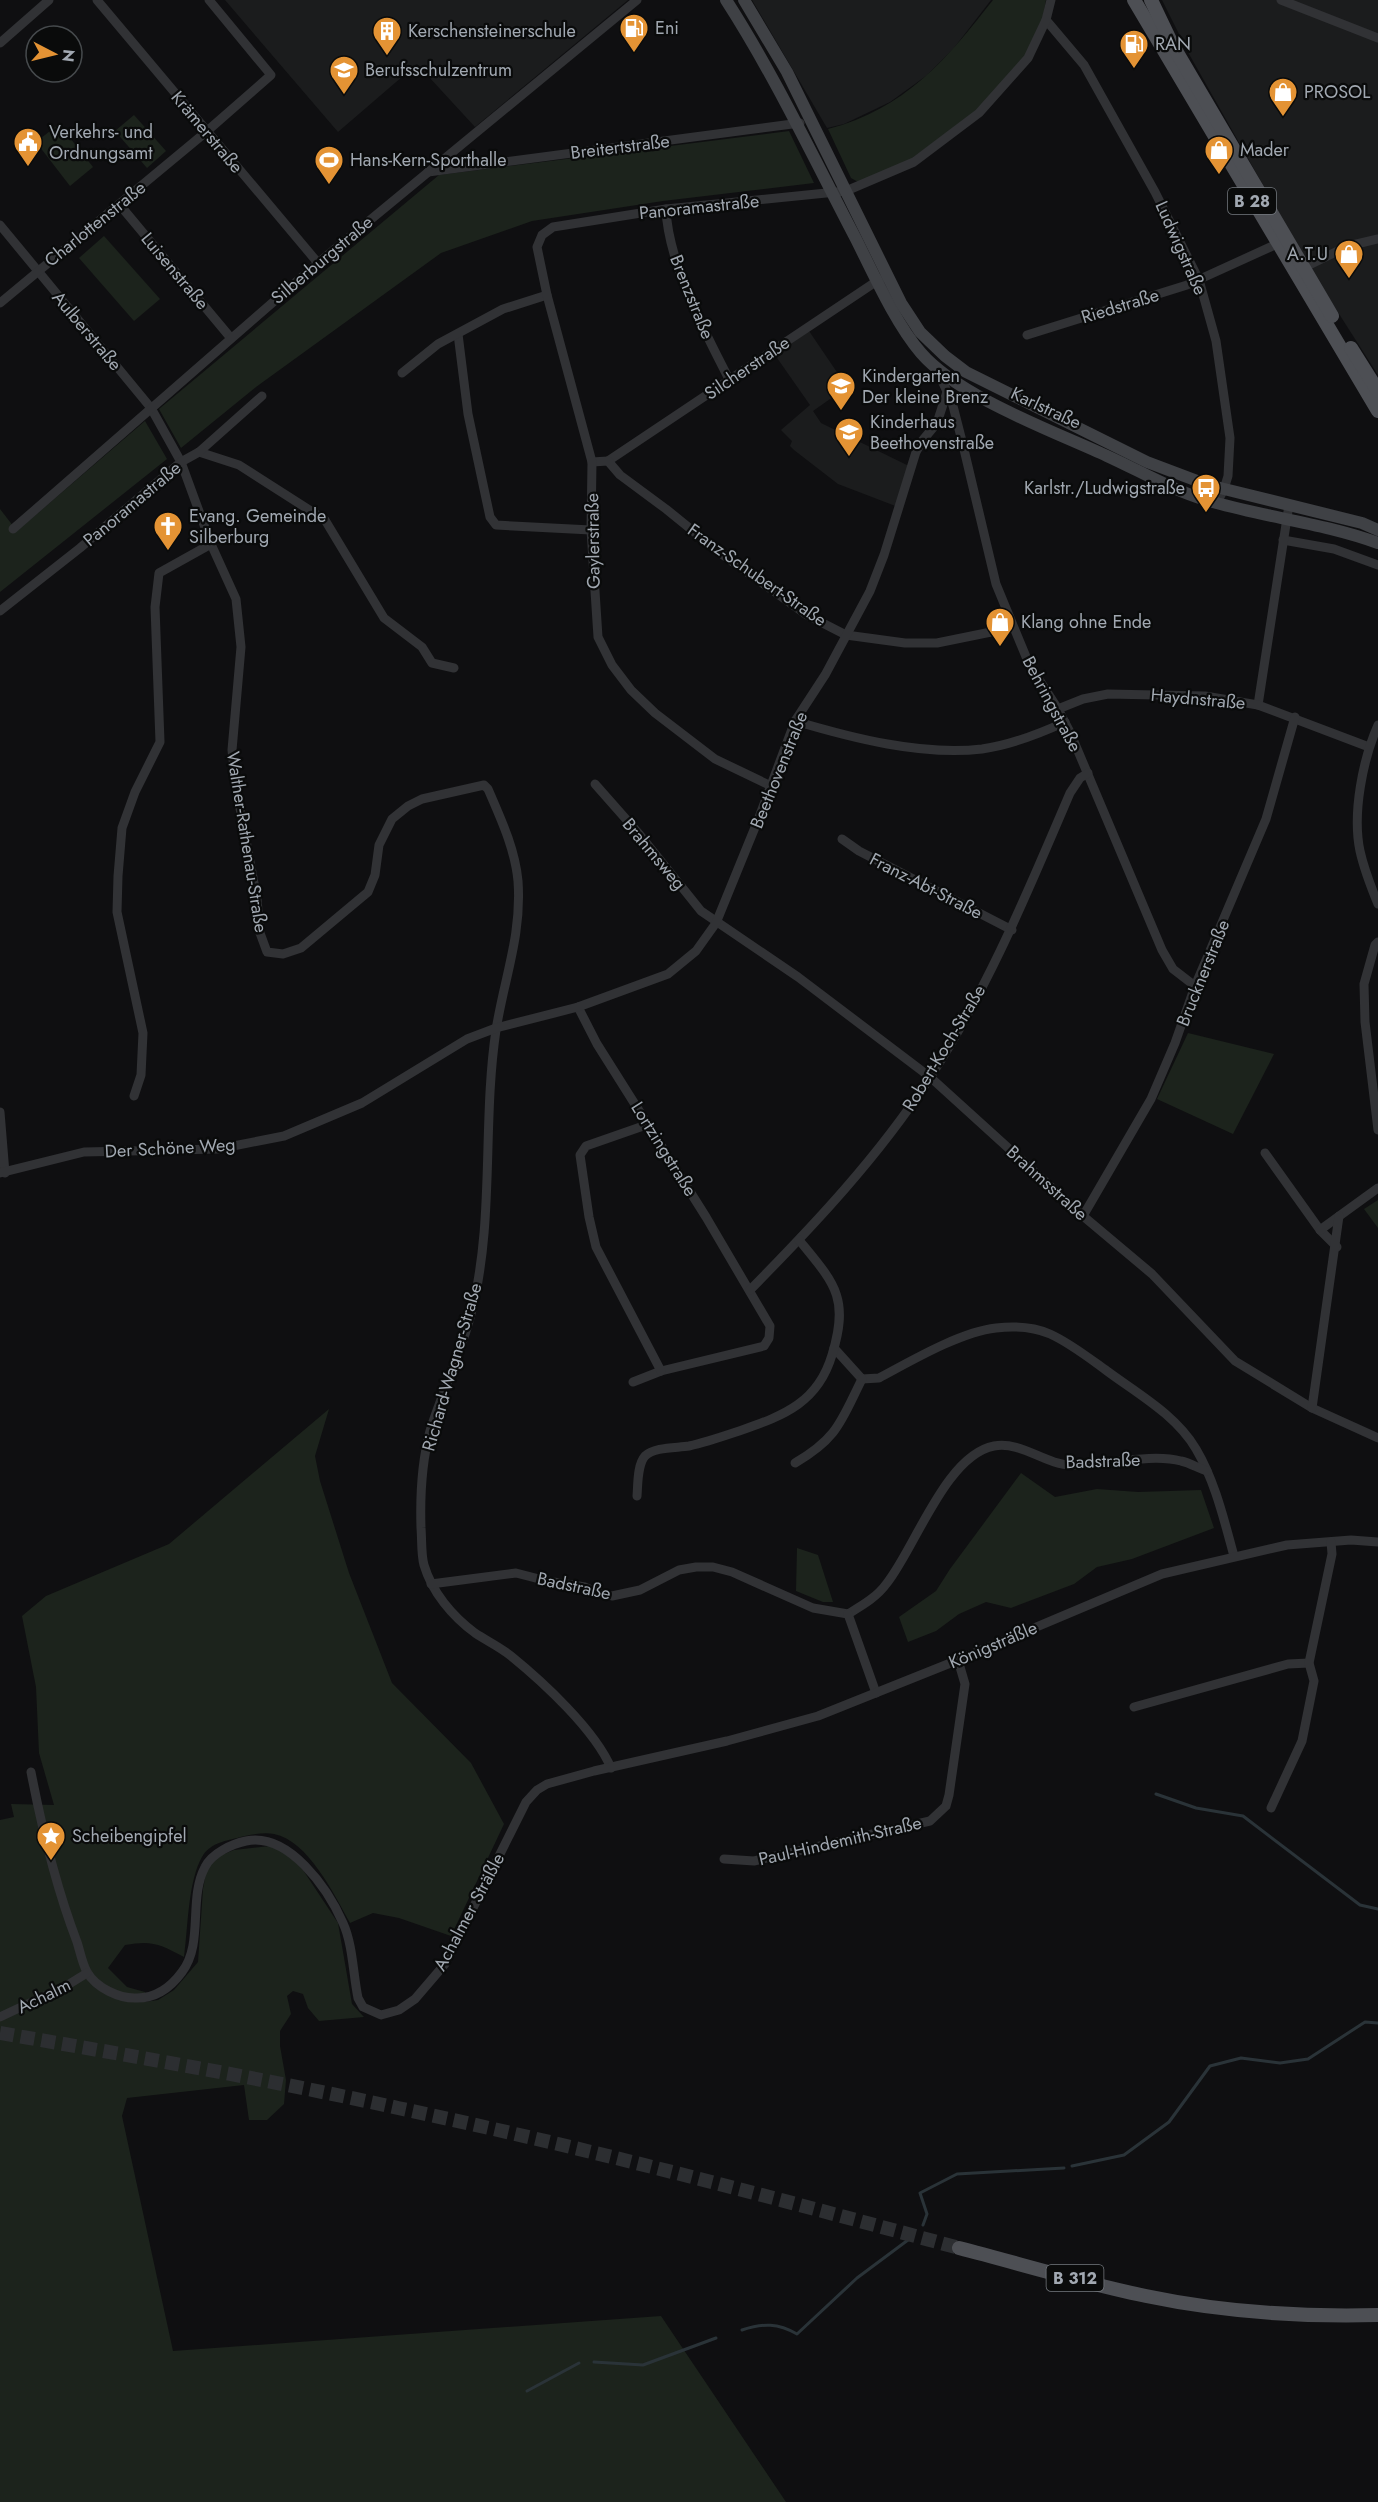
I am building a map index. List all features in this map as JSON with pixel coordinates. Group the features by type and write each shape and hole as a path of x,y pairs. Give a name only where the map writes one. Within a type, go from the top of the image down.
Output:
{"main road":[{"name":"Karlstraße","path":"726,0 749,35 832,193 882,277 920,352 936,368 959,385 1040,426 1182,491 1217,503 1355,535 1378,543"},
{"name":"Karlstraße","path":"744,0 768,37 812,118 837,170 882,277 920,332 945,356 966,372 1147,462 1224,489 1378,530"},
{"name":"B 28","path":"1134,0 1378,411"},
{"name":"B 28","path":"1151,0 1172,44 1378,391"},
{"path":"959,385 966,372"},
{"name":"B 312","path":"959,2248 1144,2296 1203,2306 1286,2314 1378,2315"}],"street":[{"path":"0,43 49,0"},
{"name":"Krämerstraße","path":"96,0 318,263"},
{"name":"Charlottenstraße","path":"0,303 271,75 209,0"},
{"name":"Silberburgstraße","path":"13,529 230,337 637,0"},
{"name":"Panoramastraße","path":"553,227 666,209 846,191 914,162 979,113 1028,58 1046,20 1051,0"},
{"path":"1281,0 1378,38"},
{"name":"Ludwigstraße","path":"1046,20 1084,65 1155,192 1199,280 1216,341 1230,438 1224,489 1217,503"},
{"name":"Breitertstraße","path":"428,172 797,124 812,118"},
{"name":"Luisenstraße","path":"119,204 230,337"},
{"name":"Brenzstraße","path":"666,209 670,243 705,332 730,381"},
{"name":"Aulberstraße","path":"0,225 151,408"},
{"name":"Gaylerstraße","path":"553,227 542,235 537,247 547,295 592,462 591,530 598,637 612,665 631,690 655,713 715,759 769,785"},
{"path":"1303,268 1348,246 1378,239"},
{"name":"Riedstraße","path":"1027,334 1199,280 1277,244"},
{"name":"Silcherstraße","path":"608,461 882,277"},
{"path":"402,373 438,344 503,309 547,295"},
{"path":"458,334 473,441 490,517 496,525 591,530"},
{"name":"Behringstraße","path":"936,368 951,402 996,584 1011,624 1029,664 1065,722 1162,950 1173,969 1195,986"},
{"path":"947,392 959,385"},
{"path":"951,402 959,385"},
{"name":"Beethovenstraße","path":"496,1028 578,1008 668,974 696,951 716,923 795,721 825,675 870,591 884,555 906,478 916,452 936,423 947,392"},
{"name":"Panoramastraße","path":"0,611 80,548 181,462 200,452 262,396"},
{"name":"Walther-Rathenau-Straße","path":"151,408 181,462 211,544 236,599 241,647 232,750 236,787 257,899 260,933 267,951 283,954 301,948 368,892 375,875 380,845 392,819 408,806 422,799 480,784 488,789"},
{"path":"200,452 239,465 325,520 384,618 422,648 432,663 454,668"},
{"path":"592,462 608,461"},
{"name":"Franz-Schubert-Straße","path":"608,461 620,475 719,552 807,615 846,635 904,643 937,643 991,632 1011,624"},
{"path":"1258,705 1288,505"},
{"path":"1283,540 1334,549 1378,565"},
{"path":"134,1096 141,1075 143,1033 117,912 122,828 135,792 160,742 155,606 159,573 211,544"},
{"name":"Haydnstraße","path":"1058,709 1083,699 1108,694 1205,696 1258,705 1369,747"},
{"name":"Brucknerstraße","path":"1083,1216 1151,1099 1175,1043 1195,986 1266,819 1294,717"},
{"path":"795,721 874,741 946,749 980,749 1007,744 1065,722"},
{"path":"1378,724 1369,747 1357,825 1364,865 1378,904"},
{"name":"Robert-Koch-Straße","path":"750,1290 849,1186 930,1077 1012,930 1070,793 1080,778 1088,772"},
{"name":"Brahmsweg","path":"595,784 640,835 701,911 716,923"},
{"name":"Richard-Wagner-Straße","path":"488,789 507,835 518,883 515,948 496,1028 487,1124 486,1235 471,1314 430,1432 420,1509 423,1562 431,1584 450,1612 473,1631 510,1654 575,1718 605,1754 611,1768"},
{"name":"Franz-Abt-Straße","path":"842,839 859,851 1012,930"},
{"name":"Brahmsstraße","path":"716,923 798,977 930,1077 1083,1216 1152,1274 1235,1361 1312,1408 1378,1438"},
{"path":"1378,942 1375,945 1364,984 1365,1022 1378,1130"},
{"name":"Lortzingstraße","path":"578,1008 597,1044 649,1124 770,1326 769,1338 764,1346 661,1371"},
{"name":"Der Schöne Weg","path":"3,1173 84,1152 219,1149 284,1136 362,1102 468,1039 496,1028"},
{"path":"0,1112 3,1173"},
{"path":"633,1382 661,1371 596,1247 580,1155 585,1146 649,1124"},
{"path":"1265,1153 1320,1230 1336,1247"},
{"path":"1320,1230 1378,1188"},
{"path":"1312,1408 1339,1216"},
{"path":"637,1496 641,1462 654,1451 701,1443 778,1418 809,1396 821,1381 834,1348 840,1302 833,1282 799,1240"},
{"path":"862,1379 879,1378 972,1333 996,1328 1033,1329 1050,1334 1073,1347 1160,1409 1184,1431 1197,1449 1207,1471 1221,1507 1234,1556"},
{"path":"834,1348 862,1379"},
{"path":"795,1463 828,1440 841,1423 862,1379"},
{"name":"Badstraße","path":"431,1584 516,1573 585,1587 612,1596 640,1590 679,1570 713,1567 732,1572 813,1608 848,1614 873,1599 888,1582 924,1520 957,1470 979,1452 993,1446 1009,1445 1046,1460 1069,1465 1159,1458 1181,1461 1207,1471"},
{"name":"Königsträßle","path":"611,1768 727,1741 818,1716 1162,1574 1287,1545 1360,1539 1378,1542"},
{"path":"1271,1808 1302,1741 1314,1681 1309,1663 1332,1554 1331,1542"},
{"path":"848,1614 876,1693"},
{"name":"Paul-Hindemith-Straße","path":"724,1859 754,1861 930,1821 946,1806 951,1785 965,1684 958,1660"},
{"path":"1134,1707 1287,1664 1309,1663"},
{"name":"Achalmer Sträßle","path":"87,1973 113,1994 130,1998 156,1995 171,1985 182,1973 191,1956 205,1866 218,1854 232,1846 250,1840 261,1840 273,1842 289,1851 326,1894 343,1923 358,1998 363,2007 381,2015 399,2010 415,1999 445,1964 531,1796 547,1785 611,1768"},
{"path":"31,1772 51,1862 87,1973"},
{"name":"Achalm","path":"0,2017 66,1986 87,1973"}],"shaded area":[{"name":"Berufsschulzentrum","path":"225,0 628,0 475,127 417,64 338,132"},
{"path":"752,0 991,0 954,48 926,76 890,102 844,124 827,128"},
{"path":"993,0 1046,0 1043,17 1025,56 978,110 911,159 860,183 851,178 828,129 880,109 922,80 958,43"},
{"path":"1162,0 1378,0 1378,375 1311,270 1189,54"},
{"path":"134,115 166,151 147,168 115,131"},
{"path":"59,124 93,167 70,186 36,142"},
{"path":"789,131 814,183 663,201 532,221 441,253 256,387 181,448 159,409 439,175"},
{"path":"104,236 160,299 134,321 79,258"},
{"name":"Kinderhaus Beethovenstraße","path":"809,331 847,387 813,411 821,423 911,467 898,507 838,484 794,450 790,446 792,441 781,430 810,405 775,355"},
{"path":"145,421 167,459 0,592 0,509 17,531"},
{"path":"1188,1033 1274,1054 1233,1134 1157,1099"},
{"path":"1378,1200 1378,1228 1364,1209"},
{"path":"329,1409 315,1456 320,1481 349,1573 392,1683 471,1763 504,1824 451,1936 399,1918 373,1913 350,1923 319,1871 298,1847 286,1838 274,1834 260,1834 227,1840 209,1849 202,1857 191,1892 184,1957 156,1944 125,1945 108,1968 127,1987 145,1992 144,2002 158,2000 174,1990 198,1962 203,1889 207,1868 219,1856 234,1850 270,1846 286,1853 303,1870 338,1923 352,2004 364,2017 319,2021 308,2008 303,1994 293,1991 287,1996 291,2014 280,2031 280,2046 286,2080 284,2104 267,2120 249,2120 244,2085 127,2098 122,2116 173,2351 661,2316 786,2502 0,2502 0,1820 14,1817 11,1804 54,1805 39,1753 36,1687 22,1616 46,1596 169,1544"},
{"path":"1021,1473 1055,1497 1097,1489 1138,1492 1201,1490 1214,1528 1132,1559 1097,1567 1074,1584 1011,1608 986,1602 959,1614 936,1631 908,1642 899,1617 936,1591"},
{"path":"797,1548 818,1555 833,1602 823,1602 796,1591"}],"waterway":[{"path":"1156,1794 1196,1808 1243,1816 1360,1905 1378,1909"},
{"path":"1072,2166 1124,2155 1169,2122 1210,2066 1241,2058 1280,2063 1308,2059 1365,2022 1378,2023"},
{"path":"923,2225 927,2214 920,2193 957,2174 1064,2168"},
{"path":"742,2330 770,2325 797,2334 857,2278 908,2240"},
{"path":"594,2362 643,2365 716,2338"},
{"path":"527,2391 579,2363"}],"tunnel":[{"path":"0,2033 150,2059 469,2123 680,2174 959,2248"}],"place":[{"name":"Eni","path":"634,54"},
{"name":"Kerschensteinerschule","path":"387,56"},
{"name":"RAN","path":"1134,70"},
{"name":"Berufsschulzentrum","path":"344,96"},
{"name":"PROSOL","path":"1283,118"},
{"name":"Verkehrs- und Ordnungsamt","path":"28,168"},
{"name":"Mader","path":"1219,176"},
{"name":"Hans-Kern-Sporthalle","path":"329,186"},
{"name":"A.T.U","path":"1349,280"},
{"name":"Kindergarten Der kleine Brenz","path":"841,412"},
{"name":"Kinderhaus Beethovenstraße","path":"849,458"},
{"name":"Karlstr./Ludwigstraße","path":"1206,514"},
{"name":"Evang. Gemeinde Silberburg","path":"168,552"},
{"name":"Klang ohne Ende","path":"1000,648"},
{"name":"Scheibengipfel","path":"51,1862"}]}
